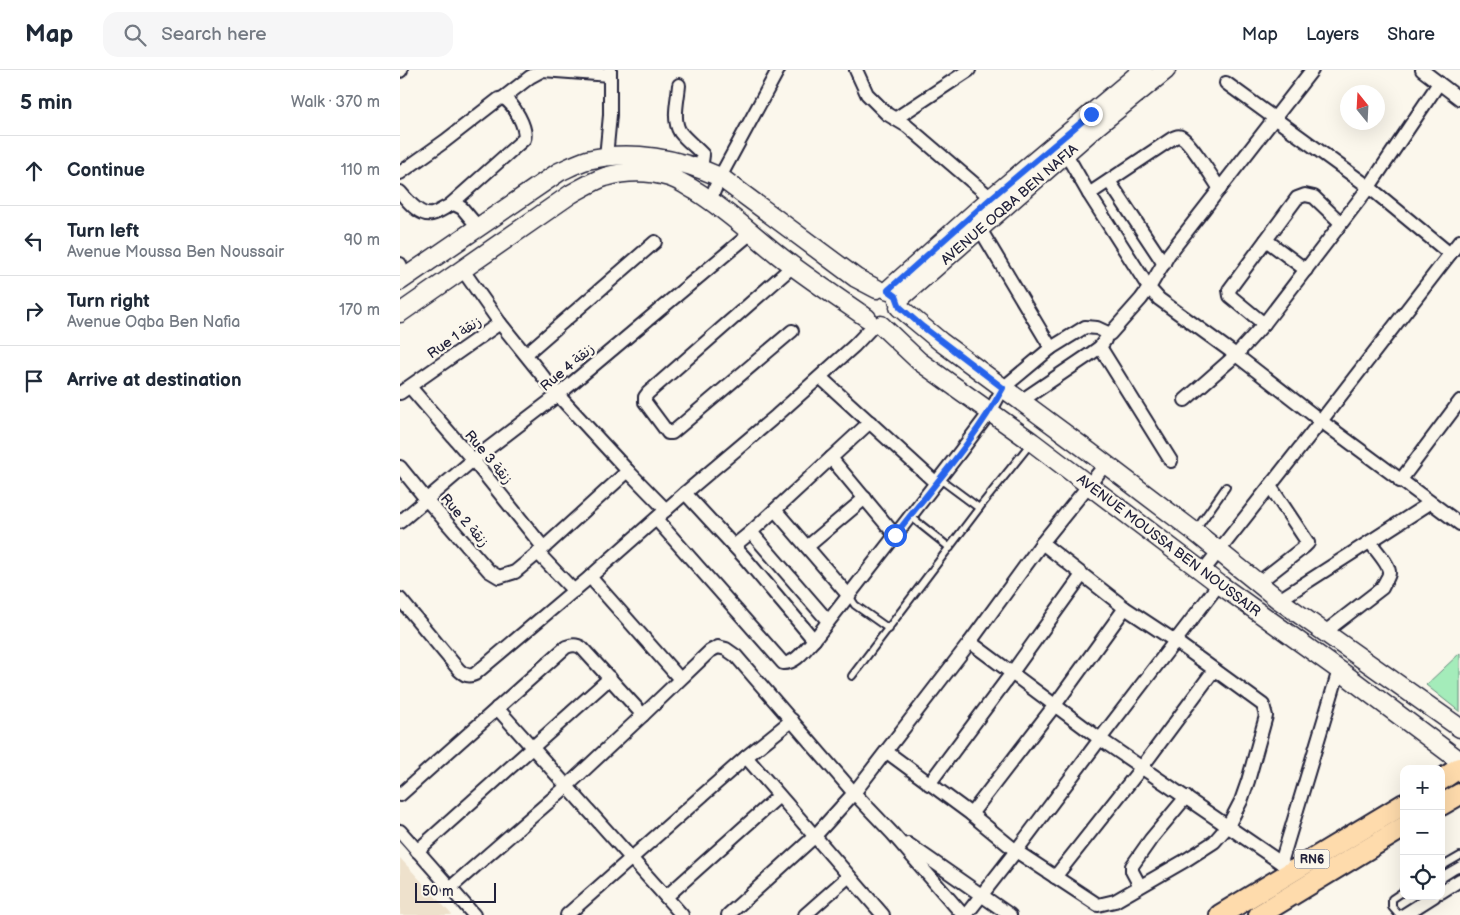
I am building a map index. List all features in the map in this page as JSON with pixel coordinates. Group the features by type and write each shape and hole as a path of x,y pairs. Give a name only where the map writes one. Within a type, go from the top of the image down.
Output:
{"main road":[{"path":"1445,777 1460,765"},
{"path":"1445,803 1460,794"},
{"name":"RN6","path":"1220,915 1287,867 1400,806"},
{"name":"RN6","path":"1259,915 1400,829"}],"street":[{"path":"400,173 499,99 543,70 610,72 610,115 606,157"},
{"path":"710,200 720,177 778,70"},
{"path":"856,70 867,94 887,114 906,126 991,198"},
{"path":"896,119 969,70"},
{"name":"AVENUE OQBA BEN NAFIA","path":"891,296 991,198 1143,70"},
{"name":"AVENUE OQBA BEN NAFIA","path":"891,296 980,229 1097,126 1166,70"},
{"path":"1021,401 1100,347 1141,299 1164,264 1220,189 1312,70"},
{"path":"1422,70 1460,99"},
{"path":"1226,83 1369,187 1450,254"},
{"path":"1184,400 1236,355 1264,324 1369,187 1439,83"},
{"path":"679,85 676,120 678,128 681,134 703,156 701,169"},
{"path":"450,206 524,139 525,135 521,120 507,99 503,98"},
{"path":"1089,194 1178,136 1182,137 1190,146 1220,189"},
{"path":"1066,154 1089,194 1149,288 1159,299 1460,524"},
{"name":"AVENUE MOUSSA BEN NOUSSAIR","path":"402,274 478,227 559,172 586,160 606,157 653,157 701,169 720,177 856,278 891,296 941,342 1195,532 1279,600 1460,728"},
{"name":"AVENUE MOUSSA BEN NOUSSAIR","path":"400,312 571,194 587,185 604,178 636,172 670,177 682,182 710,200 793,266 874,322 919,361 1090,485 1219,584 1339,670 1460,765"},
{"path":"1109,181 1164,264"},
{"path":"400,192 418,210 425,214 433,214 454,204 462,208 478,227"},
{"path":"1264,324 1230,296 1229,290 1298,198 1305,195 1314,197 1341,224"},
{"path":"980,229 1050,348"},
{"name":"Rue 4 زنقة","path":"400,522 472,460 558,395 751,233"},
{"path":"1266,240 1306,270"},
{"path":"1204,571 1460,241"},
{"path":"526,354 655,242"},
{"path":"792,331 672,433 668,433 645,402 645,397 648,394 793,266"},
{"path":"462,269 500,322 558,395 666,510"},
{"path":"867,296 891,296 896,318 886,324 874,322 863,307 867,296"},
{"name":"Rue 1 زنقة","path":"405,390 500,322"},
{"path":"402,607 464,675 471,676 479,672 820,377 854,346 874,322"},
{"path":"656,519 784,663 793,661 814,640 938,481 990,412 1003,388 1050,348 1086,327 1097,328 1110,334"},
{"path":"1100,347 1171,461"},
{"path":"820,377 938,481"},
{"name":"Rue 3 زنقة","path":"405,390 472,460 540,550 574,591"},
{"path":"1400,481 1460,401"},
{"path":"734,546 870,422"},
{"path":"832,458 895,535"},
{"path":"728,915 814,837 854,793 970,642 1042,543 1104,465"},
{"name":"Rue 2 زنقة","path":"400,467 489,571 499,577 515,572 540,550"},
{"path":"540,550 628,471"},
{"path":"1258,583 1308,543 1270,486"},
{"path":"685,493 734,546 814,640"},
{"path":"807,548 865,498"},
{"path":"1279,600 1430,503"},
{"path":"775,510 849,596"},
{"path":"751,532 828,621"},
{"path":"1324,632 1382,588 1389,574 1388,567 1370,542"},
{"path":"887,752 971,814 1016,851 1098,905 1115,901 1214,842 1228,826 1241,801 1248,781 1266,716 1264,705 1125,608 1042,543"},
{"path":"930,784 1082,575"},
{"path":"590,577 680,679"},
{"path":"450,888 644,715 710,651 718,647 736,656 854,793 965,915 1219,584"},
{"path":"971,814 1055,705 1125,608"},
{"path":"970,642 1100,738 1287,867 1339,670"},
{"path":"400,795 497,708 566,648 572,645 578,645 582,648 644,715"},
{"path":"1055,877 1142,767 1214,670"},
{"path":"417,851 610,678"},
{"path":"497,708 682,915"},
{"path":"567,915 792,720"},
{"path":"746,758 883,915"},
{"path":"666,897 779,796"},
{"path":"1140,886 1132,871 1132,866 1151,839 1186,797"},
{"path":"400,831 474,915"},
{"path":"892,833 1010,915"},
{"path":"805,915 849,876"},
{"path":"1445,889 1460,880"},
{"path":"1404,915 1428,900"}],"lane":[{"path":"852,676 979,508 1032,442"},
{"path":"938,481 979,508"},
{"path":"1195,532 1226,487"},
{"path":"910,516 950,548"},
{"path":"849,596 855,605 889,629"},
{"path":"1445,865 1460,856"},
{"path":"1399,915 1392,907 1392,899 1400,894"}],"shaded area":[{"path":"400,858 452,915 400,915"}],"green space":[{"path":"1460,653 1460,712 1426,685"}],"route":[{"path":"895,535 990,412 1003,388 923,327 900,307 896,296 888,290 991,198 1091,114"}]}
